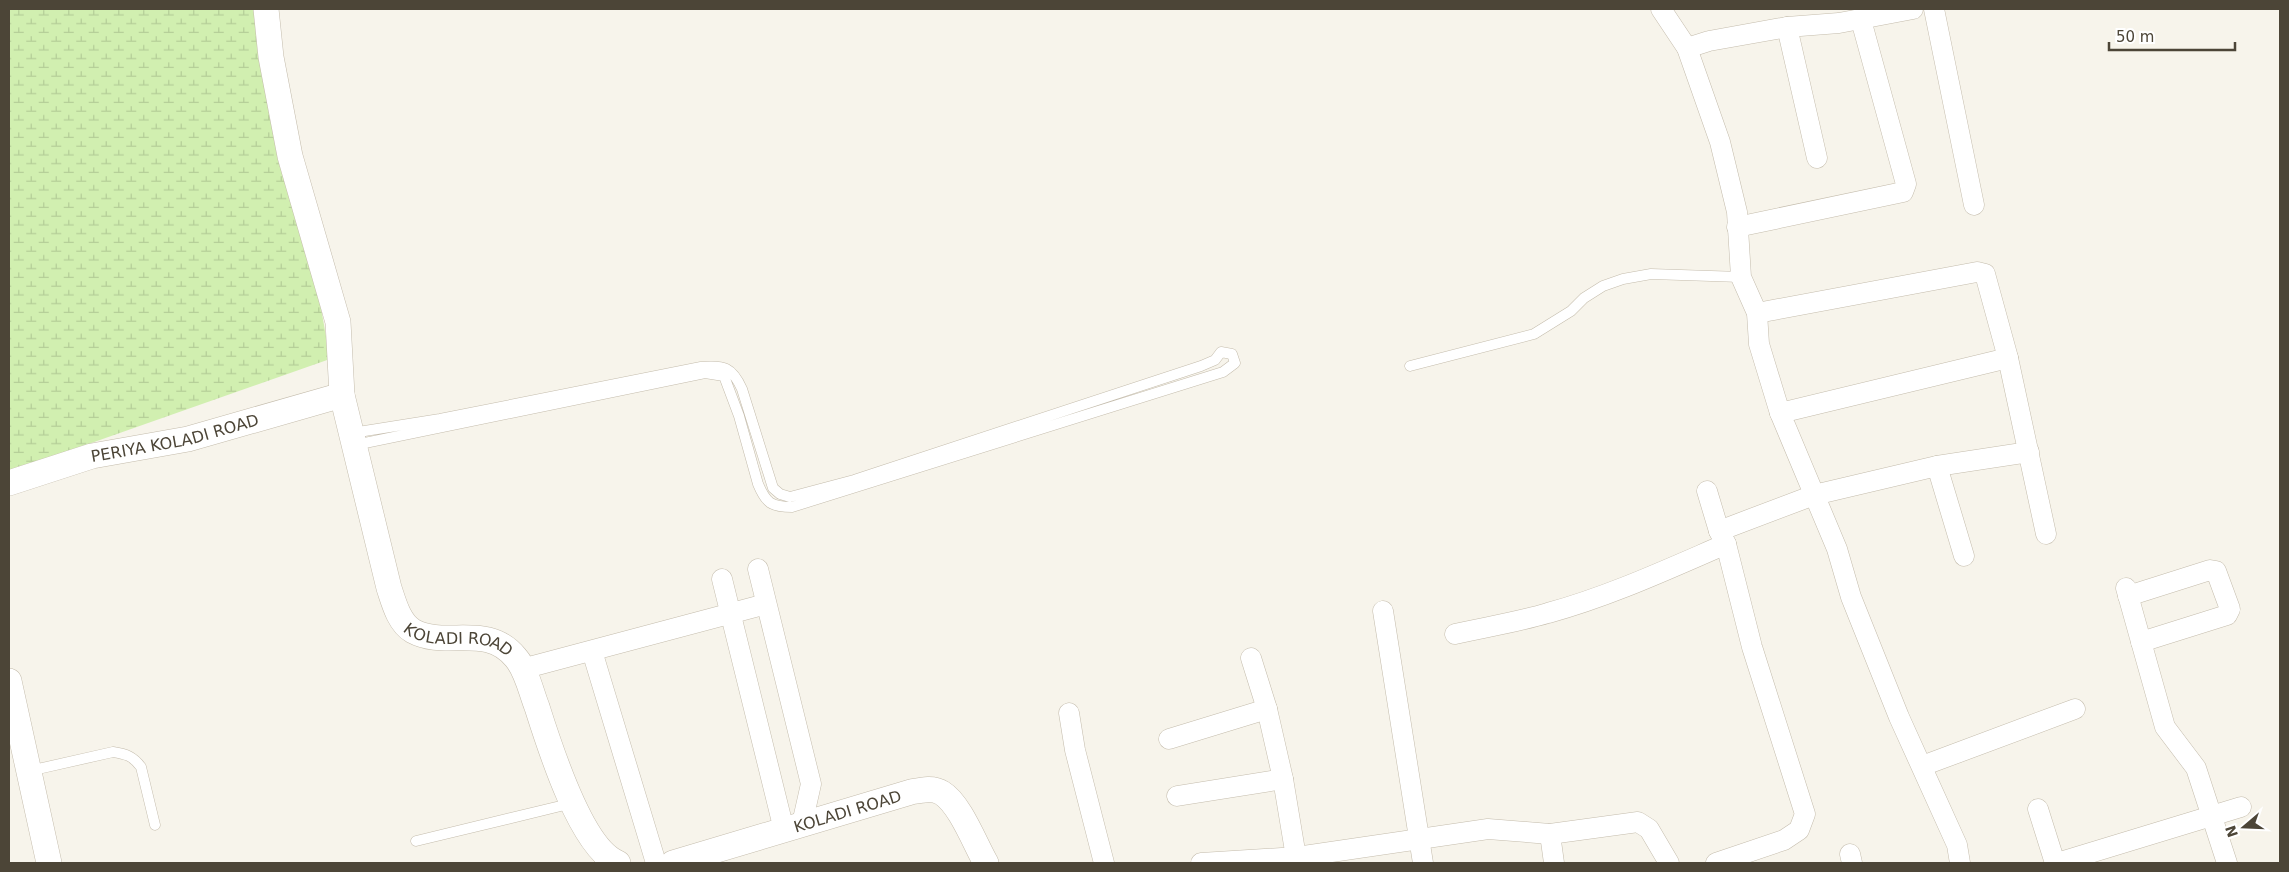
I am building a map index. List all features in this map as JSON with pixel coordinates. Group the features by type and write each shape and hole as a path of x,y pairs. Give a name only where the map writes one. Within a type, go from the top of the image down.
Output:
{"street":[{"name":"KOLADI ROAD","path":"266,9 271,56 290,156 338,322 342,395 389,588 398,615 412,630 434,637 476,637 498,643 516,658 522,669 555,762 595,846 618,863"},
{"path":"1660,9 1687,48 1720,142 1737,212 1741,277 1757,313 1759,344 1780,413 1837,549 1851,597 1899,717 1957,845 1960,863"},
{"path":"1687,48 1708,41 1837,16 1861,20 1913,9"},
{"path":"1934,9 1974,205"},
{"path":"1737,227 1903,192 1906,184 1861,20"},
{"path":"1787,27 1817,158"},
{"path":"1757,313 1981,272 1988,278 2008,358 2046,534"},
{"path":"1780,413 2008,358"},
{"name":"PERIYA KOLADI ROAD","path":"9,482 92,456 188,439 342,395"},
{"path":"1455,634 1522,620 1619,590 1723,537 1814,495 1937,466 2029,452"},
{"path":"1937,466 1964,556"},
{"path":"1707,490 1723,537 1752,647 1805,814 1799,830 1784,840 1716,863"},
{"path":"758,569 811,784 793,827"},
{"path":"2141,642 2227,615 2230,609 2216,572 2210,570 2127,592 2141,642 2166,727 2196,768 2227,863"},
{"path":"722,579 730,613 793,827"},
{"path":"522,669 766,604"},
{"path":"1383,611 1423,863"},
{"path":"592,650 656,863"},
{"path":"1251,658 1267,709 1283,779 1297,860"},
{"path":"9,682 49,863"},
{"path":"1169,739 1267,709"},
{"path":"1922,766 2075,710"},
{"path":"1069,714 1075,750 1104,863"},
{"path":"1177,796 1283,779"},
{"name":"KOLADI ROAD","path":"673,863 911,792 929,789 941,792 954,804 986,863"},
{"path":"2038,809 2056,863 2241,807"},
{"path":"1201,863 1297,860 1420,838 1488,829 1550,834 1638,822 1649,829 1669,863"},
{"path":"1550,834 1554,863"}],"lane":[{"path":"1410,366 1534,334 1571,311 1584,298 1603,286 1623,280 1651,274 1741,277"},
{"path":"1221,352 1232,354 1235,363 1223,372 792,507 772,504 764,499 731,391 724,376 716,373 705,373 675,379 527,412 353,439 440,419 701,367 724,367 736,376 742,389 773,488 780,494 790,497 854,480 1207,364 1215,360 1221,352"},
{"path":"30,771 113,752 127,754 136,759 141,767 155,824"},
{"path":"416,841 574,803"}],"green space":[{"path":"9,9 268,9 330,359 9,472"}]}
